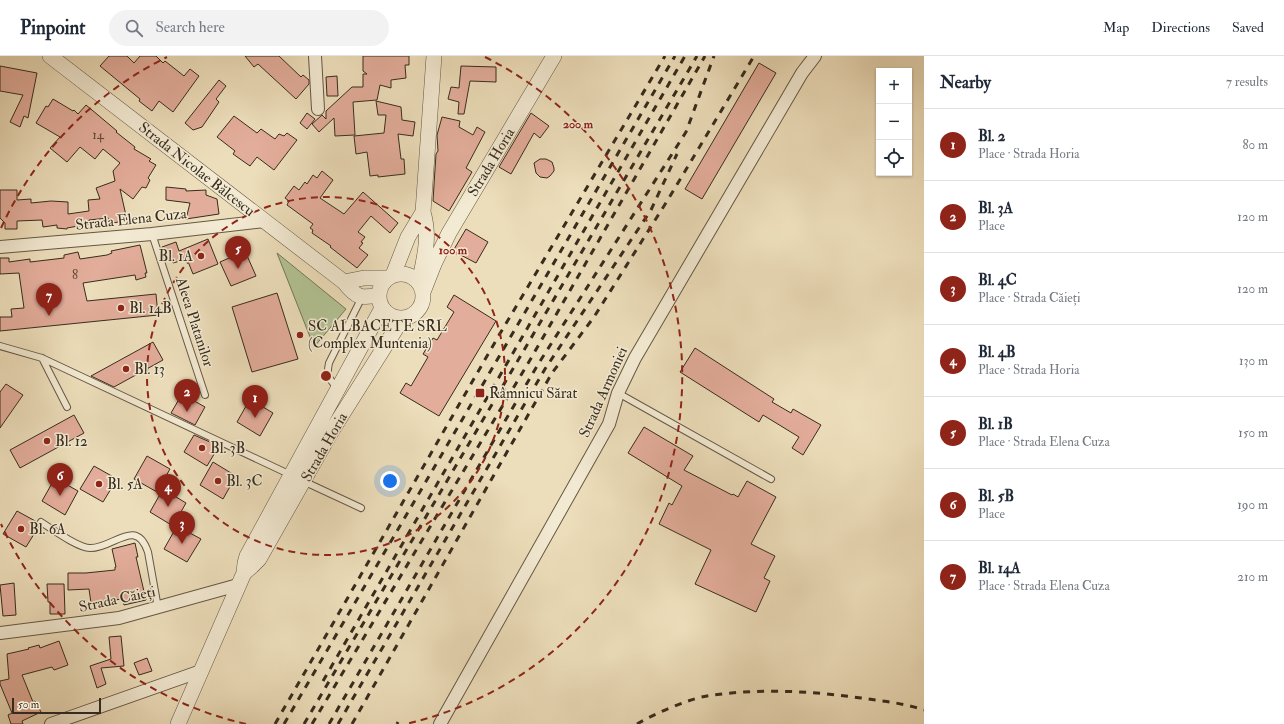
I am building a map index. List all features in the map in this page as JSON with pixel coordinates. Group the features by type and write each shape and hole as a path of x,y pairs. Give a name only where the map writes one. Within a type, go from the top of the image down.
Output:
{"street":[{"name":"Strada Nicolae Bălcescu","path":"50,56 344,282 356,295 362,297"},
{"path":"315,56 318,110"},
{"path":"423,212 408,237 390,277 381,286 380,301 390,316 402,319 411,316 418,310 422,302 421,288 427,240 427,226 423,212 434,56"},
{"name":"Strada Horia","path":"421,288 449,233 554,56"},
{"name":"Strada Armoniei","path":"440,724 609,424 618,393 638,351 802,73 815,56"},
{"name":"Strada Elena Cuza","path":"0,247 152,234 265,221"},
{"path":"344,282 364,278 406,275 415,279 421,288"},
{"path":"362,297 380,301"},
{"name":"Strada Horia","path":"178,724 241,579 247,556 338,389 380,301"},
{"name":"Strada Horia","path":"241,579 259,558 331,432 402,319"},
{"name":"Strada Căieți","path":"0,633 102,621 134,614 158,608 241,579"},
{"path":"51,724 201,671"}],"lane":[{"name":"Aleea Platanilor","path":"152,234 205,395"},
{"path":"338,389 328,377 327,372 329,363 362,297"},
{"path":"0,346 42,358 361,508"},
{"path":"42,358 67,407"},
{"path":"618,393 771,479"},
{"path":"41,522 80,546 90,549 97,548 127,536 135,535 141,538 146,544 148,552 158,608"}],"green space":[{"path":"277,253 346,309 314,347"}],"building":[{"path":"109,56 127,56 134,63 140,56 156,56 163,63 165,61 184,76 190,69 199,76 173,112 159,101 152,111 139,101 140,99 100,66"},
{"path":"245,56 279,56 301,77 303,75 309,80 309,84 296,99 258,64 254,67"},
{"path":"363,56 409,56 409,65 405,65 406,78 391,80 391,88 380,85 377,100 353,102 355,135 335,136 334,118 319,132 312,124 322,115 326,119 326,111 352,87 363,87 363,74 367,74 363,71"},
{"path":"759,63 776,73 702,199 685,189"},
{"path":"0,66 37,73 28,118 24,116 20,127 10,122 23,95 0,91"},
{"path":"461,66 496,67 496,82 470,81 464,114 458,114 459,102 448,99 451,87 459,88"},
{"path":"337,76 338,96 327,96 326,77"},
{"path":"219,80 226,86 216,99 219,102 202,127 193,130 185,123"},
{"path":"53,99 73,111 74,110 78,114 86,105 135,147 134,149 151,159 149,161 156,165 148,178 150,180 146,188 142,187 133,199 120,189 127,220 109,224 108,218 89,220 89,224 67,229 57,228 57,225 43,227 42,220 17,221 17,229 5,229 5,223 0,218 0,190 17,190 17,200 31,199 31,203 51,201 68,202 68,214 89,211 88,200 100,199 96,188 115,181 113,171 120,163 103,149 95,159 80,147 67,162 50,148 60,137 36,123 46,106 48,107"},
{"path":"376,101 401,107 402,120 415,122 413,136 398,134 401,159 404,159 405,174 378,177 378,175 370,176 367,152 356,154 354,136 384,133 386,115 378,115"},
{"path":"307,113 315,119 307,129 300,123"},
{"path":"531,113 549,126 540,138 534,133 511,174 499,167"},
{"path":"234,116 257,133 261,129 275,139 279,134 284,136 287,133 297,140 274,170 257,157 250,166 233,154 235,151 217,137"},
{"path":"442,117 460,121 459,127 473,135 477,127 485,132 466,168 472,172 449,211 433,201 436,154 438,151 437,135"},
{"path":"540,159 546,159 552,162 554,171 547,178 540,177 536,173 534,163"},
{"path":"322,171 333,180 320,198 344,214 363,192 398,223 390,233 371,216 358,232 365,237 359,248 368,255 357,268 330,247 331,246 312,233 313,230 310,228 313,224 287,205 289,201 285,198 294,186 299,190 305,182 307,184 313,175 317,178"},
{"path":"166,187 186,189 186,191 206,190 206,195 217,199 219,214 186,219 190,203 166,200"},
{"path":"466,229 488,242 476,263 453,251"},
{"name":"Bl. 1A","path":"208,239 218,264 193,274 187,259 173,263 172,258 166,260 162,247 176,242 179,251"},
{"path":"140,245 147,273 145,273 146,277 136,280 135,275 83,283 87,301 156,294 158,315 0,331 0,317 12,317 11,309 24,308 19,273 0,274 0,258 9,258 9,262 30,259 30,262 64,258 64,255 78,252 80,259 107,255 112,253 111,251"},
{"path":"245,251 256,276 231,286 220,262"},
{"path":"277,293 298,359 252,372 232,307"},
{"path":"454,295 496,321 439,416 400,393 406,383 411,386 428,357 423,354 433,338 437,340 454,312 447,307"},
{"name":"Bl. 13","path":"153,342 163,360 114,387 91,376"},
{"path":"695,348 774,399 772,402 791,413 793,409 821,425 803,455 792,448 799,437 763,415 759,422 680,372"},
{"path":"6,384 23,395 0,428 0,392"},
{"path":"182,394 205,407 195,425 171,413"},
{"path":"250,399 273,413 260,436 237,422"},
{"name":"Bl. 12","path":"74,415 84,433 20,468 10,450"},
{"path":"644,427 693,456 684,470 738,497 747,481 776,497 751,544 775,556 764,578 770,581 756,612 695,584 711,550 659,524 669,503 672,505 682,486 628,453"},
{"name":"Bl. 3B","path":"194,435 219,446 207,466 184,452"},
{"path":"147,456 170,469 157,492 134,479"},
{"name":"Bl. 3C","path":"213,462 236,476 223,499 200,485"},
{"name":"Bl. 5A","path":"94,466 117,479 103,502 80,489"},
{"path":"55,478 78,491 65,515 42,501"},
{"path":"163,489 186,503 173,526 150,512"},
{"name":"Bl. 6A","path":"17,511 37,522 39,526 26,547 3,534"},
{"path":"177,526 201,539 187,562 164,549"},
{"path":"135,543 138,557 136,557 146,600 124,605 122,599 91,603 89,589 68,590 68,573 115,570 116,567 112,549"},
{"path":"14,583 16,615 3,616 0,585"},
{"path":"47,584 64,584 65,614 50,614"},
{"path":"121,636 124,666 101,668 106,684 97,688 90,666 111,659 109,637"},
{"path":"59,641 68,665 54,670 52,667 22,675 33,702 35,701 41,712 22,721 23,724 11,724 8,715 12,713 0,684 0,681 9,679 7,654 39,645 40,648"},
{"path":"147,658 152,671 139,675 134,663"}],"railway":[{"path":"275,724 498,337 665,56"},
{"path":"284,724 675,56"},
{"path":"323,681 685,56"},
{"path":"304,724 697,56"},
{"path":"312,724 530,360 705,56"},
{"path":"329,724 537,366 686,132 714,56"},
{"path":"352,724 552,373 594,317 669,198 754,56"},
{"path":"338,724 545,369 651,210 677,154"},
{"path":"637,724 690,700 707,696 765,691 804,692 893,702 924,710"}],"place":[{"name":"Bl. 1A","path":"201,256"},
{"name":"Bl. 1B","path":"238,269"},
{"name":"Bl. 14B","path":"121,308"},
{"name":"Bl. 14A","path":"49,316"},
{"name":"SC ALBACETE SRL (Complex Muntenia)","path":"300,335"},
{"name":"Bl. 13","path":"126,369"},
{"name":"Râmnicu Sărat","path":"480,393"},
{"name":"Bl. 3A","path":"187,412"},
{"name":"Bl. 2","path":"255,418"},
{"name":"Bl. 12","path":"47,441"},
{"name":"Bl. 3B","path":"202,448"},
{"name":"Bl. 3C","path":"218,481"},
{"name":"Bl. 5A","path":"99,484"},
{"name":"Bl. 5B","path":"60,496"},
{"name":"Bl. 4B","path":"168,507"},
{"name":"Bl. 6A","path":"21,529"},
{"name":"Bl. 4C","path":"182,544"}]}
